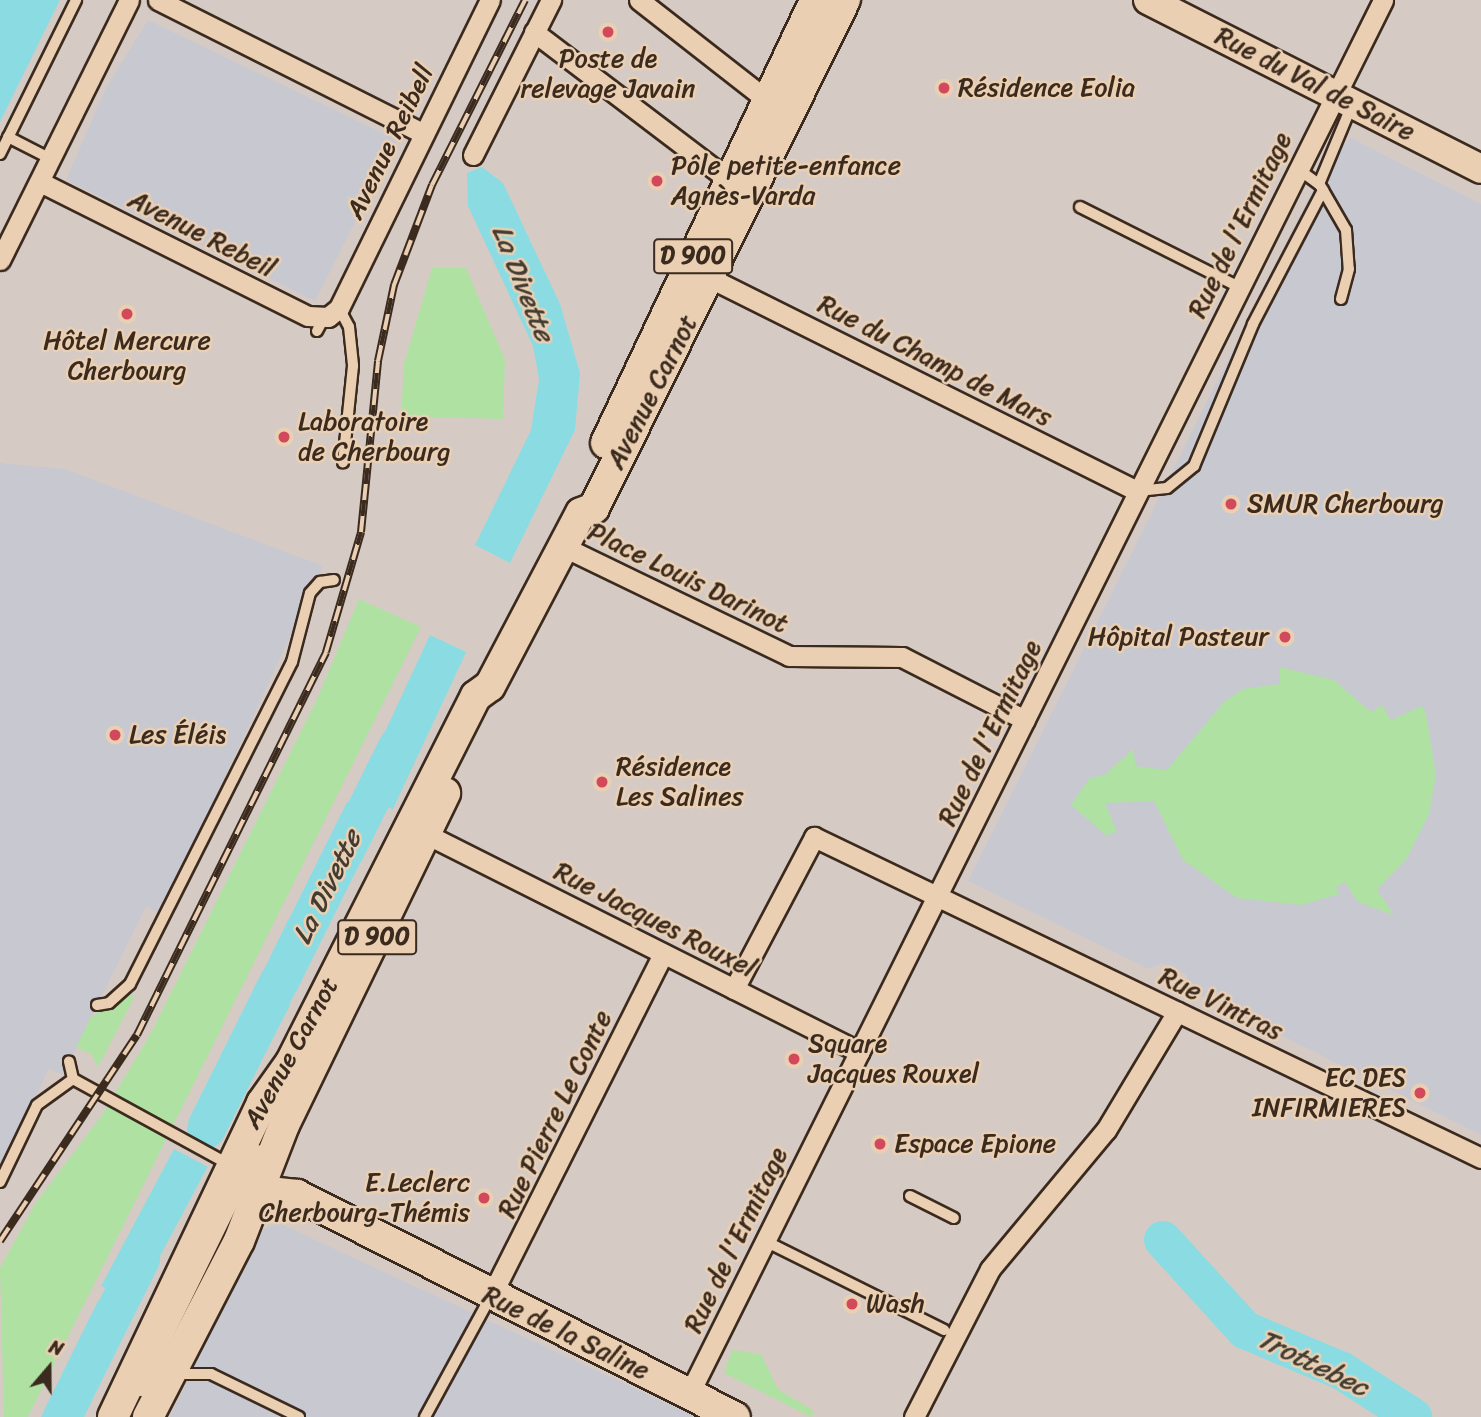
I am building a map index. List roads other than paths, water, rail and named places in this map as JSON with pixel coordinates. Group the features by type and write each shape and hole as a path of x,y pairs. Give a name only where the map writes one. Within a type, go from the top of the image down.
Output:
{"main road":[{"name":"Avenue Carnot","path":"113,1417 242,1174 476,696 491,686 581,513 578,501 624,394 730,181 815,0"},
{"name":"Avenue Carnot","path":"581,513 594,508 633,428 691,322 708,277 845,0"},
{"name":"Rue du Val de Saire","path":"1149,0 1481,169"},
{"name":"D 900","path":"148,1417 239,1241 242,1174 284,1125 428,835 490,702 491,686"},
{"name":"Rue de la Saline","path":"242,1174 278,1206 303,1218 397,1250 735,1417"}],"street":[{"path":"0,260 42,183 130,0"},
{"path":"158,0 423,133"},
{"name":"Avenue Reibell","path":"327,319 490,0"},
{"path":"472,155 551,0"},
{"path":"639,0 767,100"},
{"name":"Rue de l'Ermitage","path":"689,1394 859,1052 939,898 1298,169 1343,99 1383,0"},
{"path":"534,32 730,181"},
{"name":"Avenue Rebeil","path":"42,183 197,261 327,319"},
{"name":"Rue du Champ de Mars","path":"708,277 1138,491"},
{"name":"Place Louis Darinot","path":"564,547 789,656 902,657 1025,720"},
{"name":"Rue Jacques Rouxel","path":"428,835 859,1052"},
{"name":"Rue Vintras","path":"734,989 814,837 1481,1158"},
{"name":"Rue Pierre Le Conte","path":"491,1296 663,954"},
{"path":"914,1417 990,1269 1112,1121 1177,1012"}],"lane":[{"path":"0,154 76,0"},
{"path":"633,428 632,405 832,0"},
{"path":"1138,491 1167,488 1194,466 1253,324 1321,187 1343,99"},
{"path":"8,137 53,160"},
{"path":"1298,169 1321,187 1346,230 1349,269 1341,299"},
{"path":"1080,207 1239,286"},
{"path":"327,319 349,327 353,366 343,462"},
{"path":"97,1005 109,1003 130,984 292,662 310,593 320,582 334,580"},
{"path":"69,1061 73,1079 171,1130 242,1174"},
{"path":"0,1182 37,1105 73,1079"},
{"path":"128,1417 225,1224 242,1174"},
{"path":"225,1224 242,1174"},
{"path":"910,1196 954,1218"},
{"path":"765,1241 944,1330"},
{"path":"425,1417 491,1296"},
{"path":"167,1378 203,1371 299,1417"}],"water":[{"path":"0,0 60,0 0,122"},
{"path":"482,167 503,183 560,304 580,373 575,430 510,563 475,545 531,430 539,379 533,346 468,206 467,173"},
{"path":"430,635 466,652 393,810 356,793"},
{"path":"347,802 388,807 296,992 270,957"},
{"path":"263,970 290,1005 222,1139 188,1121"},
{"path":"174,1149 208,1167 135,1304 101,1286"},
{"path":"98,1301 124,1335 84,1417 41,1417"}],"waterway":[{"name":"La Divette","path":"346,850 397,747"},
{"name":"La Divette","path":"206,1130 306,928"},
{"name":"Trottebec","path":"1163,1240 1245,1330 1342,1371 1413,1417"},
{"name":"La Divette","path":"62,1417 141,1259"}],"railway":[{"path":"0,1241 137,1035 326,652 361,532 378,361 394,285 432,185 525,0"}],"place":[{"name":"Poste de relevage Javain","path":"608,32"},
{"name":"Résidence Eolia","path":"944,88"},
{"name":"Pôle petite-enfance Agnès-Varda","path":"657,181"},
{"name":"Hôtel Mercure Cherbourg","path":"127,314"},
{"name":"Laboratoire de Cherbourg","path":"284,437"},
{"name":"SMUR Cherbourg","path":"1231,504"},
{"name":"Hôpital Pasteur","path":"1285,637"},
{"name":"Les Éléis","path":"115,735"},
{"name":"Résidence Les Salines","path":"602,782"},
{"name":"Square Jacques Rouxel","path":"794,1059"},
{"name":"EC DES INFIRMIERES","path":"1420,1093"},
{"name":"Espace Epione","path":"880,1144"},
{"name":"E.Leclerc Cherbourg-Thémis","path":"484,1198"},
{"name":"Wash","path":"852,1304"}]}
